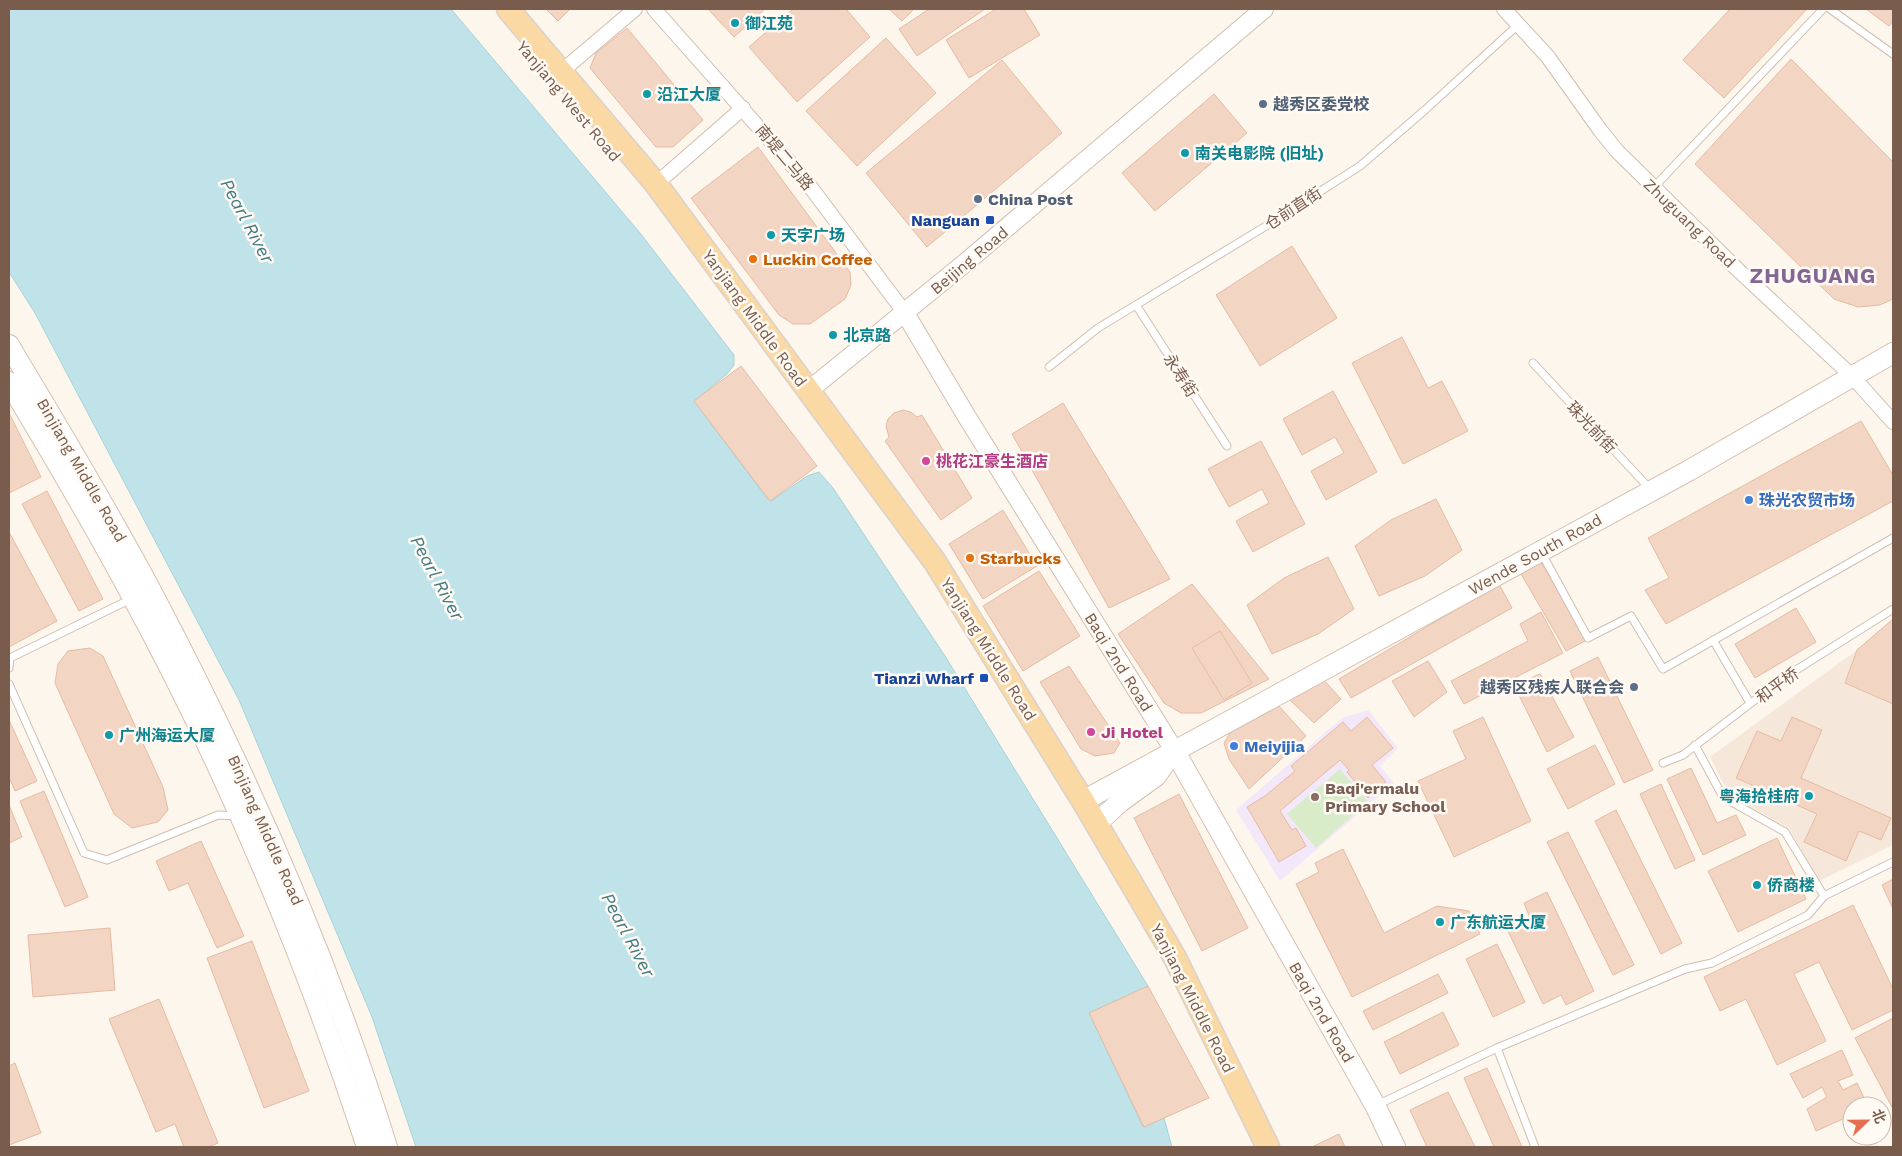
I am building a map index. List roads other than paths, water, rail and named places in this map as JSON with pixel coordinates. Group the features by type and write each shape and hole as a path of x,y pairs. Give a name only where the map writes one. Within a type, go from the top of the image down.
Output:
{"main road":[{"name":"Yanjiang West Road","path":"492,9 651,189"},
{"name":"Yanjiang West Road","path":"508,9 562,71 651,189"},
{"name":"Yanjiang Middle Road","path":"651,189 808,391 934,562 1084,801 1174,956 1268,1147"},
{"name":"Binjiang Middle Road","path":"9,345 80,464 149,588 228,746 323,960 371,1096 386,1147"},
{"name":"Wende South Road","path":"1084,801 1174,750 1541,552 1893,353"},
{"name":"Binjiang Middle Road","path":"9,382 87,513 133,598 239,816 266,875 313,992 366,1147"},
{"path":"1097,823 1120,802 1156,776 1174,750"},
{"name":"Baqi 2nd Road","path":"1174,750 1375,1106 1395,1147"}],"street":[{"path":"562,71 635,9"},
{"name":"南堤二马路","path":"654,9 806,181 905,313"},
{"name":"Beijing Road","path":"808,391 1026,213 1264,9"},
{"name":"Zhuguang Road","path":"1504,9 1548,57 1611,144 1737,269 1852,376 1893,422"},
{"path":"651,189 743,108"},
{"name":"Baqi 2nd Road","path":"905,313 982,442 1174,750"}],"lane":[{"path":"1654,187 1823,9"},
{"path":"1830,9 1893,54"},
{"name":"仓前直街","path":"1049,367 1098,328 1266,226 1360,166 1425,110 1519,24"},
{"name":"永寿街","path":"1136,305 1227,446"},
{"name":"珠光前街","path":"1533,363 1651,491"},
{"path":"1541,552 1588,638 1631,616 1663,669 1893,538"},
{"path":"9,668 10,658 133,598"},
{"name":"和平桥","path":"1663,763 1683,755 1785,677 1893,610"},
{"path":"1713,640 1750,704"},
{"path":"9,684 84,853 107,860 218,815 239,816"},
{"path":"1696,745 1723,797 1785,832 1824,896"},
{"path":"1375,1106 1497,1048 1685,969 1712,963 1808,915 1824,896 1893,862"},
{"path":"1497,1048 1535,1147"}],"water":[{"name":"Pearl River","path":"9,9 451,9 640,233 734,355 734,365 727,374 694,401 766,497 771,501 807,476 819,472 833,488 945,656 1148,986 1089,1013 1143,1127 1164,1118 1172,1147 416,1147 372,1017 239,700 35,313 9,272"}],"place":[{"name":"御江苑","path":"735,23"},
{"name":"沿江大厦","path":"647,94"},
{"name":"越秀区委党校","path":"1263,104"},
{"name":"南关电影院 (旧址)","path":"1185,153"},
{"name":"China Post","path":"978,199"},
{"name":"Nanguan","path":"990,220"},
{"name":"天字广场","path":"771,235"},
{"name":"Luckin Coffee","path":"753,259"},
{"name":"北京路","path":"833,335"},
{"name":"桃花江豪生酒店","path":"926,461"},
{"name":"珠光农贸市场","path":"1749,500"},
{"name":"Starbucks","path":"970,558"},
{"name":"Tianzi Wharf","path":"984,678"},
{"name":"越秀区残疾人联合会","path":"1634,687"},
{"name":"Ji Hotel","path":"1091,732"},
{"name":"广州海运大厦","path":"109,735"},
{"name":"Meiyijia","path":"1234,746"},
{"name":"粤海拾桂府","path":"1809,796"},
{"name":"Baqi'ermalu Primary School","path":"1315,797"},
{"name":"侨商楼","path":"1757,885"},
{"name":"广东航运大厦","path":"1440,922"}],"district":[{"name":"ZHUGUANG","path":"1813,276"}]}
